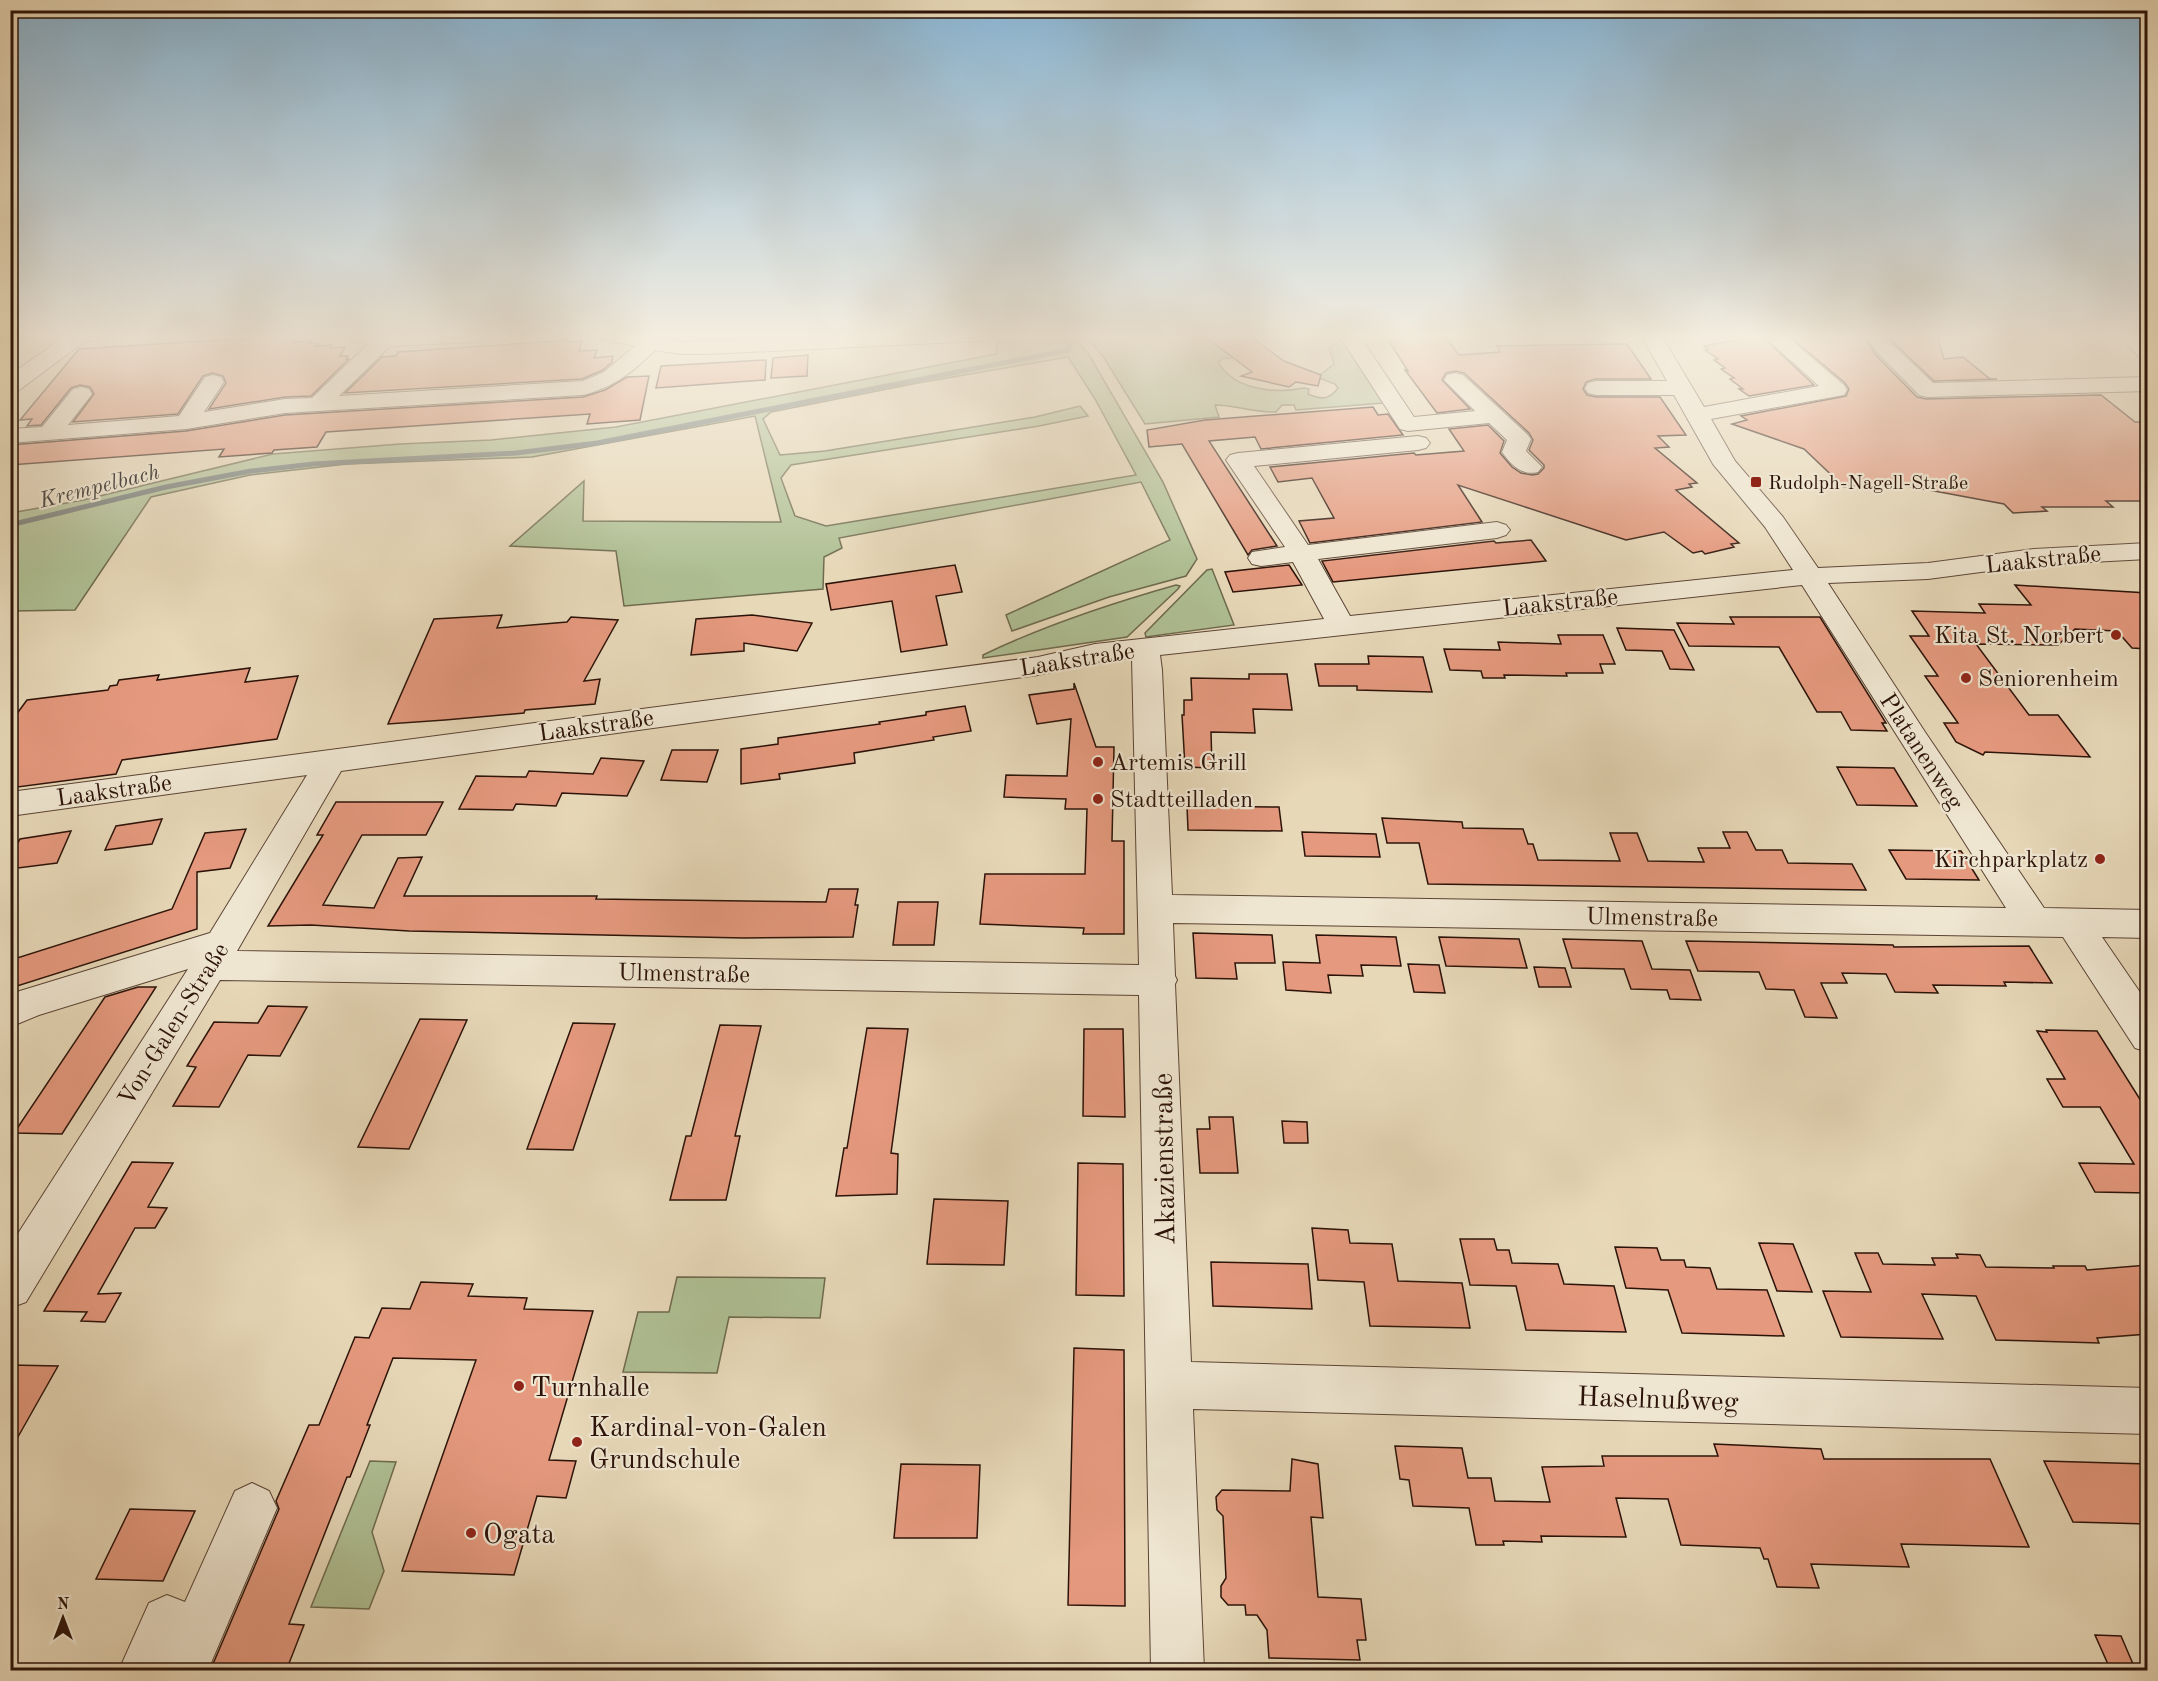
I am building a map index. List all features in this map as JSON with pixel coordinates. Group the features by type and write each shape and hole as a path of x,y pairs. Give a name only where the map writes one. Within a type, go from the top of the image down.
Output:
{"street":[{"path":"50,431 65,413"},
{"path":"186,422 192,413"},
{"path":"10,436 50,431 186,422 239,413"},
{"path":"1401,413 1408,424 1493,416"},
{"path":"1490,413 1519,439 1514,452 1530,467"},
{"path":"1707,413 1698,415 1725,464 1774,522 1812,576"},
{"path":"1341,625 1302,554 1238,460 1418,443"},
{"path":"1261,558 1497,530"},
{"name":"Laakstraße","path":"10,804 1038,666 1095,653 1812,576 1928,571 2034,557 2148,551"},
{"name":"Platanenweg","path":"1812,576 1914,740 2035,924"},
{"name":"Akazienstraße","path":"1144,648 1148,670 1159,980 1177,1671"},
{"name":"Von-Galen-Straße","path":"10,1286 216,955 331,761"},
{"name":"Ulmenstraße","path":"1156,909 2148,924"},
{"path":"2074,924 2148,1036"},
{"name":"Ulmenstraße","path":"10,1011 30,1002 216,955 1159,980"},
{"name":"Haselnußweg","path":"1169,1385 2148,1411"},
{"path":"182,1671 252,1508"},
{"path":"145,1671 167,1622"}],"green space":[{"path":"687,413 769,413 763,419 780,455 825,451 1050,413 1086,413 1088,416 1039,426 791,465 781,478 795,516 826,526 1136,475 1103,413 1123,413 1163,482 1197,559 1186,576 1109,597 1012,631 1006,615 1170,540 1141,482 839,538 842,548 824,557 823,589 624,606 616,551 510,546 584,481 583,521 781,522 755,416 532,457 347,464 250,475 151,497 75,610 11,611 11,513 83,500 273,454 400,444 491,440 616,427"},
{"path":"1138,413 1218,413 1219,417 1145,424"},
{"path":"1212,569 1234,625 1146,637 1145,633 1207,570"},
{"path":"1176,585 1180,586 1178,589 1127,637 983,658 983,655 1006,644 1054,625"},
{"path":"677,1277 825,1278 820,1318 729,1317 717,1373 623,1372 638,1312 669,1312"},
{"path":"370,1461 396,1462 372,1532 384,1571 369,1609 311,1607"}],"building":[{"path":"25,413 50,413 41,425 27,426 32,419 20,420"},
{"path":"79,413 178,413 178,414 73,422"},
{"path":"641,413 640,420 587,424 590,414 326,432 317,447 274,450 272,453 219,457 224,449 10,465 10,445 186,431 285,415"},
{"path":"1290,413 1388,414 1403,435 1261,449 1255,437 1209,441 1277,546 1252,550 1248,555 1182,444 1149,447 1147,430 1205,420"},
{"path":"1508,413 1671,413 1686,435 1658,436 1669,447 1655,448 1697,483 1689,484 1692,487 1676,490 1739,543 1731,544 1734,547 1705,554 1702,551 1693,553 1664,532 1626,540 1458,485 1482,522 1310,543 1299,521 1334,518 1312,478 1278,482 1270,467 1414,453 1416,455 1464,451 1449,429 1488,425 1504,441 1500,453 1512,467 1521,473 1532,475 1538,474 1544,465 1529,450 1533,440 1529,433"},
{"path":"1754,413 2124,413 2135,422 2148,422 2148,501 2106,501 2113,507 2042,507 2047,511 2013,513 2004,504 1902,485 1897,480 1844,487 1804,449 1732,424 1747,420 1741,416"},
{"path":"1531,540 1546,561 1333,582 1322,561 1494,541 1496,543"},
{"path":"955,565 962,592 936,596 947,645 901,652 892,601 831,610 826,584"},
{"path":"1289,565 1302,585 1233,592 1225,572"},
{"name":"Seniorenheim","path":"2015,585 2148,593 2148,649 2132,648 2117,631 2075,629 2058,645 1976,644 2029,715 2058,715 2090,757 1985,752 1983,755 1956,742 1944,723 1958,723 1925,676 1938,676 1910,636 1929,636 1912,611 1985,613 1979,604 2031,605"},
{"path":"502,615 497,628 567,622 571,617 618,620 584,681 600,679 595,704 525,710 524,713 388,724 434,619"},
{"path":"752,615 812,623 797,651 744,643 744,651 691,655 696,619"},
{"path":"1730,617 1820,617 1886,723 1882,723 1887,731 1851,730 1841,712 1817,712 1779,647 1689,646 1677,623 1734,624"},
{"path":"1617,628 1674,630 1694,670 1670,669 1662,651 1626,650"},
{"path":"1558,635 1603,635 1615,664 1600,664 1603,673 1566,673 1567,676 1504,675 1505,678 1483,678 1481,671 1450,670 1444,649 1500,650 1498,642 1561,644"},
{"path":"1368,656 1423,657 1432,692 1357,690 1357,686 1319,686 1315,664 1369,664"},
{"path":"250,668 245,682 298,676 277,739 122,760 116,774 10,788 10,723 27,700 108,690 110,686 117,685 119,680 159,675 157,680"},
{"path":"1249,674 1287,674 1292,710 1253,709 1255,733 1211,732 1212,768 1185,767 1182,715 1184,715 1184,700 1192,700 1191,678 1249,679"},
{"path":"1074,683 1096,747 1114,747 1112,841 1124,841 1124,934 1083,934 1084,928 980,924 985,874 1085,874 1087,809 1065,809 1066,799 1004,797 1006,775 1067,776 1071,719 1037,724 1029,695 1074,689"},
{"path":"965,706 971,731 933,737 934,740 854,753 855,763 779,774 780,779 741,784 741,749 778,744 778,738 880,724 879,722"},
{"path":"672,750 718,750 707,782 661,780"},
{"path":"601,758 644,761 627,796 562,793 556,806 516,804 513,810 459,809 476,776 526,777 529,771 593,774"},
{"path":"1837,767 1894,768 1917,806 1857,805"},
{"path":"336,802 443,802 426,835 362,835 323,905 374,908 398,858 422,857 404,896 597,896 596,899 826,902 829,889 858,889 853,937 744,938 409,931 311,925 268,926 323,835 317,835"},
{"path":"1187,806 1279,807 1282,831 1188,830"},
{"path":"1382,818 1462,822 1463,828 1523,829 1528,844 1533,844 1538,860 1620,861 1610,833 1637,833 1648,861 1704,862 1698,848 1730,848 1723,832 1747,832 1756,850 1782,850 1788,863 1852,864 1866,890 1428,884 1419,843 1387,843"},
{"path":"162,819 152,844 105,850 116,826"},
{"path":"246,829 230,868 197,872 197,929 14,987 17,958 172,909 205,833"},
{"path":"71,831 57,863 10,869 10,857 20,839"},
{"path":"1302,832 1376,834 1380,857 1305,856"},
{"path":"1889,850 1961,851 1979,880 1906,879"},
{"path":"898,902 938,902 934,945 893,945"},
{"path":"1193,933 1272,935 1275,963 1235,963 1237,979 1196,978"},
{"path":"1316,935 1396,937 1401,966 1361,965 1363,976 1328,975 1331,993 1286,990 1283,962 1320,963"},
{"path":"1439,937 1519,939 1527,968 1446,966"},
{"path":"1563,939 1642,941 1652,969 1690,970 1701,1000 1670,999 1667,990 1631,989 1624,969 1572,968"},
{"path":"1686,941 1893,945 1894,947 2029,946 2052,983 2004,982 2006,986 1933,985 1938,993 1895,992 1886,974 1842,973 1847,983 1821,983 1837,1018 1805,1017 1794,990 1766,989 1759,972 1698,971"},
{"path":"1408,964 1439,965 1445,993 1414,992"},
{"path":"1534,967 1565,968 1571,987 1539,987"},
{"path":"138,987 156,987 62,1134 14,1133 105,997"},
{"path":"268,1006 307,1007 280,1056 248,1055 219,1107 173,1106 196,1067 187,1066 214,1022 258,1023"},
{"path":"420,1019 467,1020 409,1149 358,1147"},
{"path":"573,1023 615,1024 573,1150 527,1149"},
{"path":"720,1025 761,1026 735,1136 740,1136 726,1200 670,1200 686,1136 691,1136"},
{"path":"867,1028 908,1029 891,1153 898,1154 897,1194 836,1196 844,1148 847,1148"},
{"path":"1084,1029 1123,1029 1125,1117 1083,1116"},
{"path":"2046,1030 2097,1031 2148,1112 2148,1193 2095,1192 2079,1163 2134,1164 2100,1107 2063,1107 2047,1079 2065,1079 2037,1031 2047,1032"},
{"path":"1209,1117 1233,1117 1238,1173 1200,1173 1197,1129 1210,1129"},
{"path":"1282,1121 1307,1122 1308,1143 1284,1143"},
{"path":"132,1162 173,1163 148,1207 167,1208 155,1228 135,1228 98,1294 121,1293 105,1322 81,1321 87,1312 44,1311"},
{"path":"1078,1163 1123,1164 1124,1296 1076,1295"},
{"path":"934,1199 1008,1201 1004,1265 927,1264"},
{"path":"1312,1228 1348,1230 1350,1243 1392,1244 1398,1281 1462,1283 1470,1328 1370,1326 1364,1282 1318,1280"},
{"path":"1460,1239 1494,1239 1497,1250 1509,1250 1512,1263 1558,1264 1564,1284 1614,1286 1626,1332 1526,1330 1516,1286 1470,1285"},
{"path":"1759,1243 1793,1244 1812,1292 1777,1291"},
{"path":"1615,1247 1657,1248 1661,1260 1684,1260 1686,1267 1710,1268 1717,1289 1767,1290 1784,1336 1682,1333 1668,1290 1626,1288"},
{"path":"1855,1253 1878,1253 1883,1264 1935,1265 1932,1258 1958,1258 1956,1254 1980,1255 1986,1267 2085,1266 2087,1270 2148,1265 2148,1334 2097,1338 2099,1343 1996,1340 1976,1296 1922,1294 1943,1339 1841,1337 1823,1291 1871,1292"},
{"path":"1211,1262 1308,1264 1312,1309 1213,1306"},
{"path":"421,1282 473,1284 468,1296 527,1298 524,1309 593,1311 549,1460 576,1461 566,1498 537,1496 514,1575 402,1571 476,1360 393,1358 350,1477 347,1477 289,1624 304,1625 286,1671 210,1671 279,1509 276,1501 309,1425 319,1425 355,1337 369,1338 382,1308 410,1309"},
{"path":"1074,1348 1124,1350 1125,1606 1068,1605"},
{"path":"10,1365 58,1366 10,1451"},
{"path":"1714,1444 1821,1449 1824,1459 1990,1459 2029,1547 1901,1544 1909,1567 1811,1564 1819,1588 1777,1587 1768,1559 1764,1559 1760,1548 1681,1545 1668,1499 1616,1498 1626,1537 1541,1536 1542,1542 1503,1541 1504,1545 1476,1545 1469,1508 1413,1506 1409,1480 1400,1479 1395,1446 1462,1448 1468,1478 1491,1478 1495,1501 1550,1502 1542,1467 1604,1466 1602,1456 1718,1456"},
{"path":"1292,1459 1318,1464 1323,1518 1311,1517 1318,1597 1361,1599 1366,1640 1357,1640 1360,1660 1269,1658 1267,1630 1257,1615 1246,1615 1245,1605 1228,1605 1221,1597 1221,1586 1226,1578 1223,1516 1217,1510 1216,1497 1222,1490 1290,1491"},
{"path":"2044,1461 2148,1464 2148,1524 2073,1522"},
{"path":"901,1464 980,1465 977,1538 894,1538"},
{"path":"130,1509 195,1511 163,1581 96,1579"},
{"path":"2095,1635 2121,1636 2136,1671 2111,1671"}],"waterway":[{"name":"Krempelbach","path":"10,525 166,487 251,471 313,464 516,453 597,443 747,413"}],"place":[{"name":"Rudolph-Nagell-Straße","path":"1756,482"},
{"name":"Kita St. Norbert","path":"2116,635"},
{"name":"Seniorenheim","path":"1966,678"},
{"name":"Artemis Grill","path":"1098,762"},
{"name":"Stadtteilladen","path":"1098,799"},
{"name":"Kirchparkplatz","path":"2100,859"},
{"name":"Turnhalle","path":"519,1386"},
{"name":"Kardinal-von-Galen Grundschule","path":"577,1442"},
{"name":"Ogata","path":"471,1533"}]}
